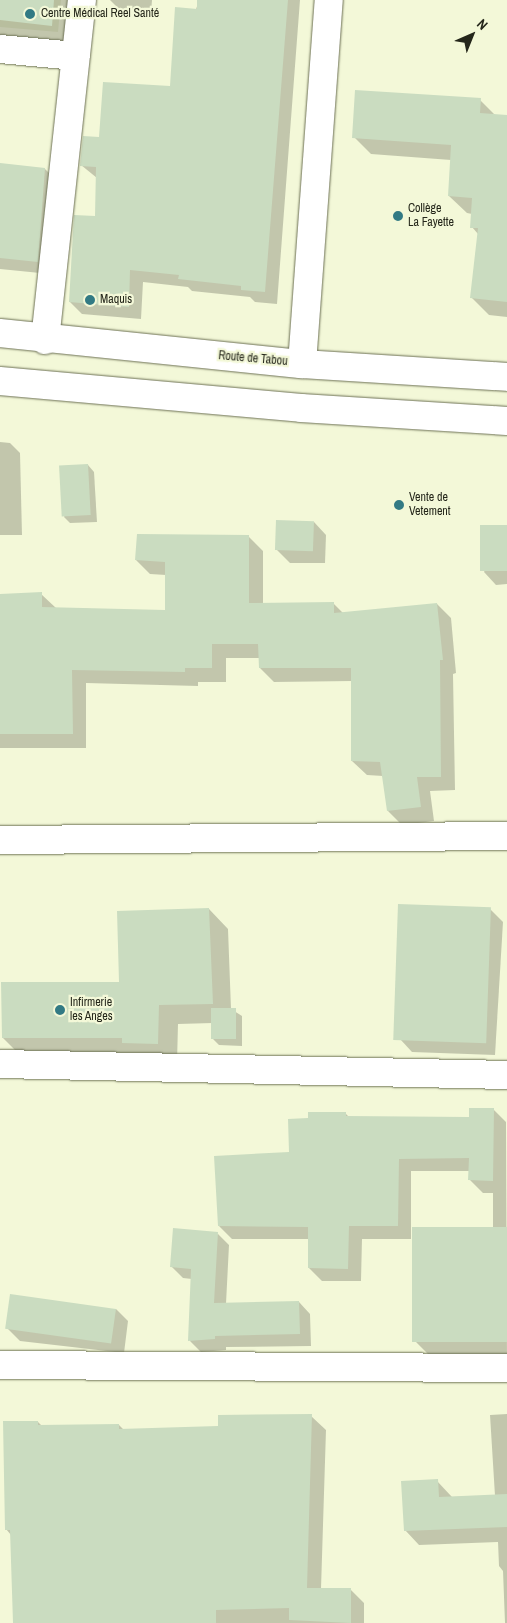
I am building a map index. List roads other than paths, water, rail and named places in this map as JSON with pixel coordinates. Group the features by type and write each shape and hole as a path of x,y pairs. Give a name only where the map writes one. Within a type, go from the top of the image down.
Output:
{"street":[{"path":"45,340 82,0"},
{"path":"302,364 329,0"},
{"path":"0,49 76,56"},
{"name":"Route de Tabou","path":"0,333 45,340 302,364 507,377"},
{"path":"0,381 263,405 507,421"},
{"path":"0,840 507,836"},
{"path":"0,1064 507,1075"},
{"path":"0,1365 507,1368"}],"place":[{"name":"Centre Médical Reel Santé","path":"30,14"},
{"name":"Collège La Fayette","path":"398,216"},
{"name":"Maquis","path":"90,300"},
{"name":"Vente de Vetement","path":"399,505"},
{"name":"Infirmerie les Anges","path":"60,1010"}]}
